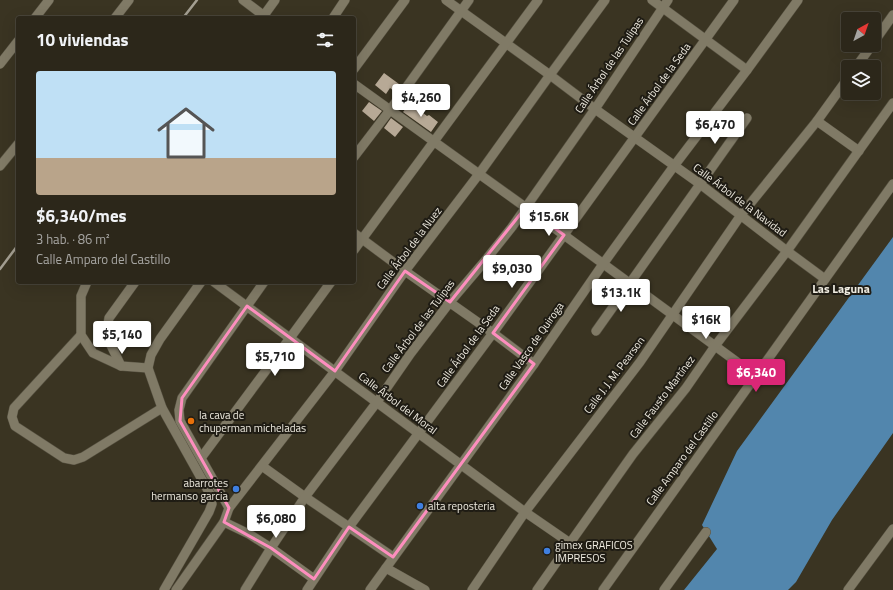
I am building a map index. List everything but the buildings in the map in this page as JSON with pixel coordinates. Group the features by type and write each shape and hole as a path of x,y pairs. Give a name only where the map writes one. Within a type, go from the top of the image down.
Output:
{"street":[{"path":"37,16 49,0"},
{"path":"116,16 128,0"},
{"path":"243,0 263,16"},
{"path":"265,16 275,0"},
{"path":"334,16 345,0"},
{"path":"356,66 405,0"},
{"name":"Calle Árbol de la Navidad","path":"446,0 550,75 594,109 700,184 825,279"},
{"path":"356,153 390,110 469,0"},
{"path":"356,247 538,0"},
{"name":"Calle Árbol de la Nuez","path":"176,590 224,522 229,508 335,371 405,271 479,174 605,0"},
{"path":"652,0 665,4 706,40 747,70"},
{"name":"Calle Árbol de la Seda","path":"307,590 349,527 564,235 734,0"},
{"name":"Calle Vasco de Quiroga","path":"370,590 534,364 603,264 674,166 798,0"},
{"name":"Calle Árbol de las Tulipas","path":"245,590 305,497 377,402 411,352 512,227 665,4"},
{"path":"881,32 893,15"},
{"path":"0,64 16,43"},
{"path":"356,85 526,207 756,376"},
{"name":"Calle J. J. M. Pearson","path":"472,590 525,512 640,362 741,215 817,121 841,88"},
{"name":"Calle Fausto Martínez","path":"537,590 634,454 686,388 715,346 787,251 893,103"},
{"path":"596,331 747,118"},
{"path":"817,121 859,151"},
{"path":"0,166 16,146"},
{"name":"Calle Amparo del Castillo","path":"603,590 893,184"},
{"path":"356,234 534,364"},
{"path":"86,284 81,296 81,335 93,353 121,366 148,368"},
{"path":"121,366 108,339 107,329 109,318 134,284"},
{"path":"164,590 209,512 212,504 210,494 162,408 148,368 151,355 160,339 200,284"},
{"name":"Calle Árbol del Moral","path":"217,284 525,512 570,543"},
{"path":"229,508 180,421 179,410 182,398 263,284"},
{"path":"201,458 330,284"},
{"path":"81,335 14,408 12,417 15,426 64,458 74,460 162,408"},
{"path":"262,466 393,557"},
{"path":"224,522 249,534 314,579"},
{"path":"848,590 893,529"},
{"path":"664,590 706,532"},
{"path":"386,568 425,590"}],"highlighted area":[{"path":"526,207 564,235 493,333 534,364 393,557 349,527 314,579 271,548 224,522 229,508 180,421 182,398 247,306 335,371 405,271 450,302"}],"water":[{"path":"893,237 893,433 832,520 796,582 788,590 684,590 717,549 702,525 737,451"}],"railway":[{"path":"185,16 197,0"},
{"path":"0,269 16,248"}],"place":[{"name":"la cava de chuperman micheladas","path":"191,421"},
{"name":"abarrotes hermanso garcia","path":"236,489"},
{"name":"alta reposteria","path":"420,506"},
{"name":"gimex GRAFICOS IMPRESOS","path":"547,551"}],"district":[{"name":"Las Laguna","path":"841,288"}]}
